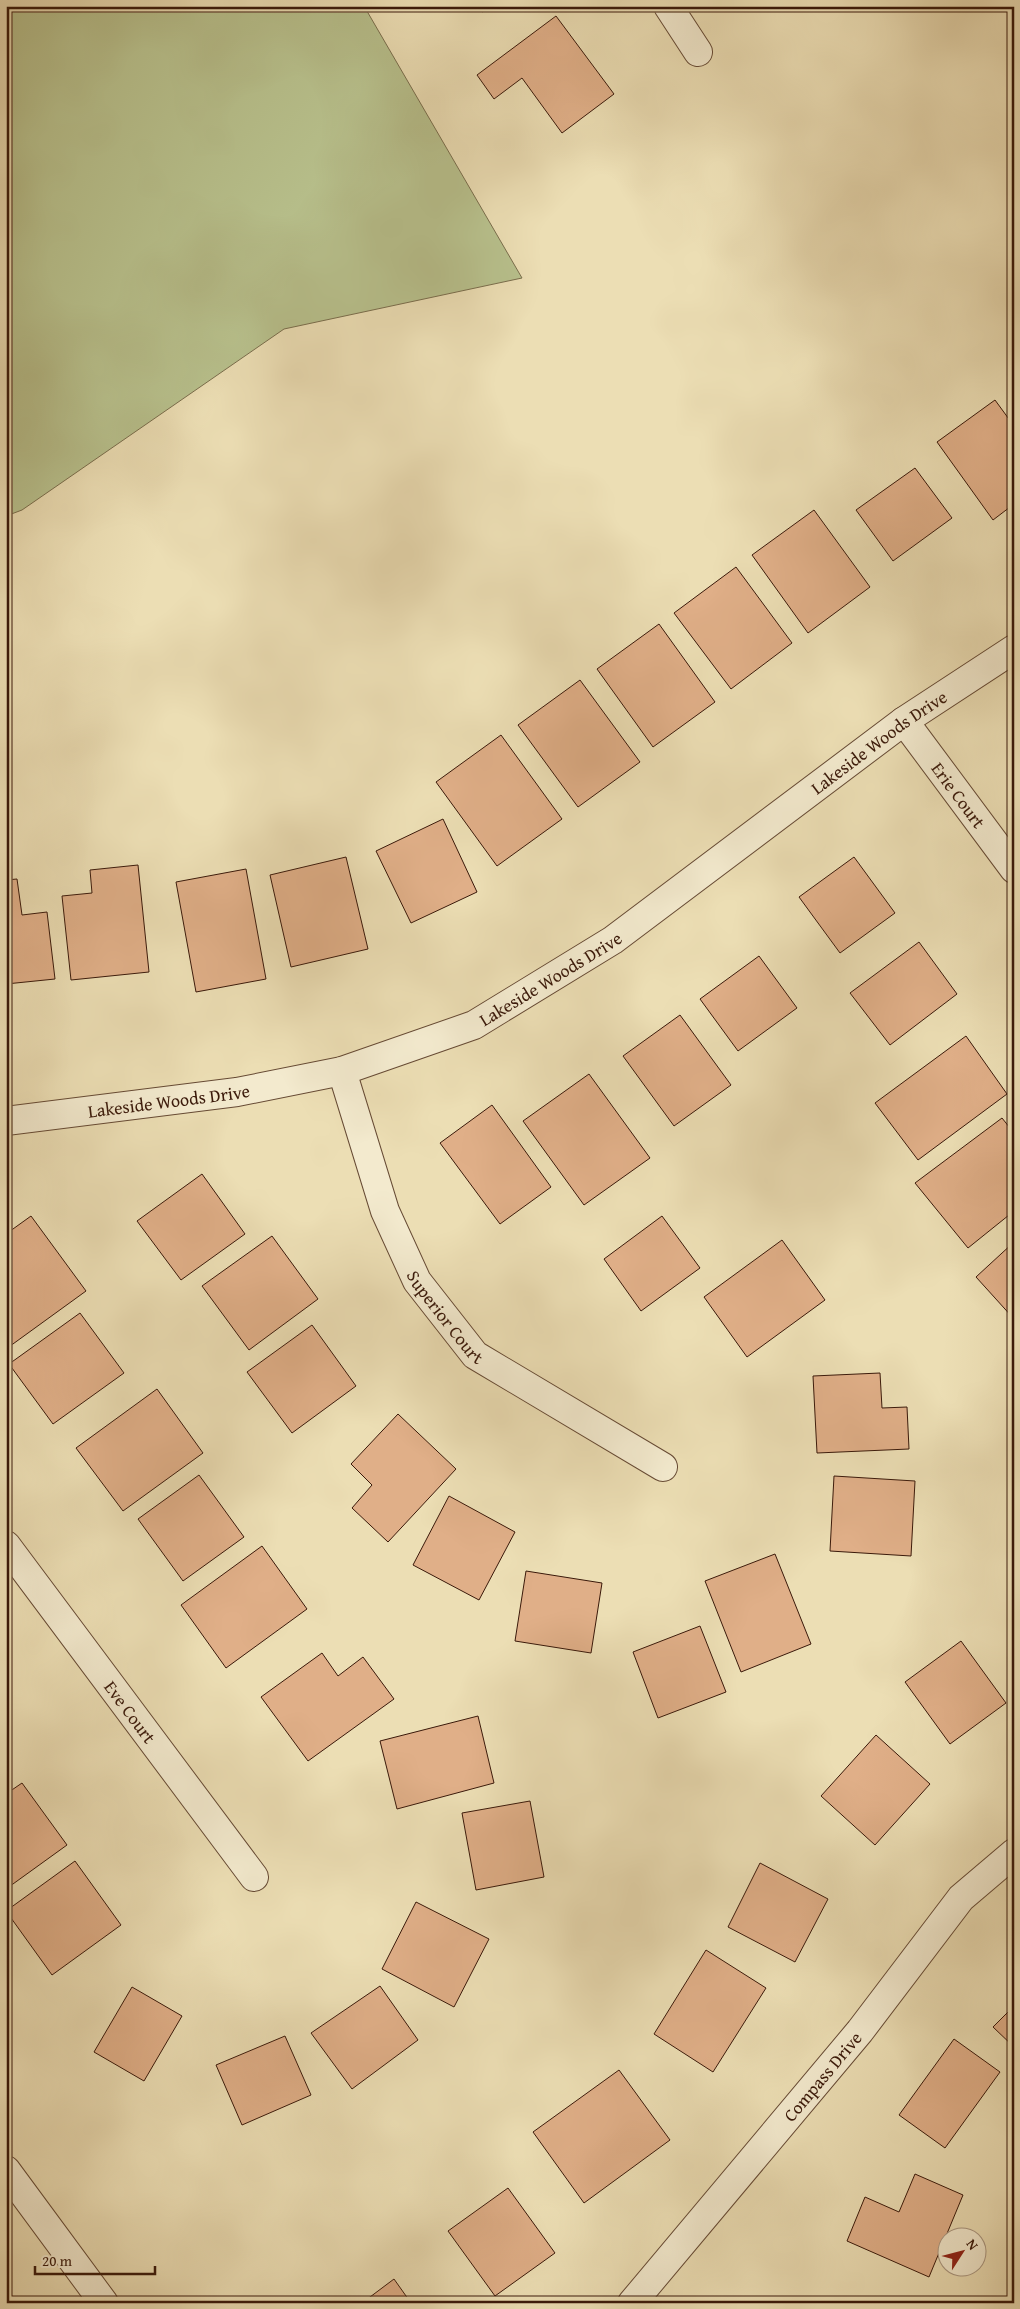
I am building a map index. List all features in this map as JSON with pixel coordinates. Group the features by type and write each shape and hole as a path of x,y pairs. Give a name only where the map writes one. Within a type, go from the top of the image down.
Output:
{"street":[{"path":"668,6 698,52"},
{"name":"Lakeside Woods Drive","path":"6,1121 237,1092 342,1071 474,1025 613,940 904,721 1014,649"},
{"name":"Erie Court","path":"904,721 1014,869"},
{"name":"Superior Court","path":"342,1071 385,1211 417,1281 475,1355 664,1467"},
{"name":"Eve Court","path":"6,1545 254,1877"},
{"name":"Compass Drive","path":"632,2303 860,2030 961,1898 1014,1853"},
{"path":"6,2170 104,2303"}],"green space":[{"path":"6,6 364,6 522,278 284,329 22,510 6,516"}],"building":[{"path":"478,6 492,6 482,12"},
{"path":"556,16 614,94 562,133 522,78 494,99 477,75"},
{"path":"995,400 1014,426 1014,504 993,520 937,442"},
{"path":"915,468 952,518 893,561 856,510"},
{"path":"814,510 870,587 808,633 752,555"},
{"path":"736,567 792,643 731,689 674,613"},
{"path":"659,624 715,702 653,747 597,669"},
{"path":"580,680 640,762 578,807 518,725"},
{"path":"501,735 562,819 497,866 436,782"},
{"path":"443,819 477,892 411,923 376,851"},
{"path":"346,857 368,949 291,967 270,875"},
{"path":"854,857 895,913 840,953 799,897"},
{"path":"138,865 149,972 71,980 62,896 92,893 90,870"},
{"path":"246,869 266,979 196,992 176,882"},
{"path":"17,879 22,915 47,912 55,979 6,984 6,880"},
{"path":"919,942 957,994 890,1045 850,993"},
{"path":"759,956 797,1008 738,1051 700,999"},
{"path":"680,1015 731,1085 674,1126 623,1056"},
{"path":"966,1036 1007,1094 918,1160 875,1103"},
{"path":"589,1074 650,1158 584,1205 523,1121"},
{"path":"492,1105 551,1187 500,1224 440,1143"},
{"path":"1002,1118 1014,1133 1014,1211 968,1248 915,1183"},
{"path":"202,1174 245,1234 181,1280 137,1221"},
{"path":"31,1216 86,1291 6,1349 6,1234"},
{"path":"662,1216 700,1268 641,1311 604,1259"},
{"path":"272,1236 318,1299 249,1350 202,1286"},
{"path":"782,1240 825,1300 747,1357 704,1297"},
{"path":"1014,1242 1014,1319 976,1277"},
{"path":"80,1313 124,1373 53,1424 9,1364"},
{"path":"312,1325 356,1386 292,1433 247,1372"},
{"path":"880,1373 882,1408 907,1407 909,1449 817,1453 813,1376"},
{"path":"157,1389 203,1453 123,1511 76,1448"},
{"path":"398,1414 456,1469 388,1542 352,1508 372,1485 351,1464"},
{"path":"199,1475 244,1537 183,1581 138,1519"},
{"path":"834,1476 915,1481 911,1556 830,1551"},
{"path":"449,1496 515,1532 479,1600 413,1565"},
{"path":"262,1546 307,1609 226,1668 181,1605"},
{"path":"775,1554 811,1644 741,1672 705,1581"},
{"path":"526,1571 602,1583 591,1653 515,1641"},
{"path":"700,1626 726,1692 658,1718 633,1652"},
{"path":"961,1641 1006,1703 950,1744 905,1682"},
{"path":"322,1653 338,1676 363,1657 394,1699 308,1761 261,1697"},
{"path":"478,1716 494,1783 397,1809 380,1741"},
{"path":"876,1735 930,1784 875,1845 821,1796"},
{"path":"22,1783 67,1845 6,1889 6,1794"},
{"path":"530,1801 544,1877 476,1890 462,1813"},
{"path":"75,1861 121,1925 52,1975 6,1911"},
{"path":"760,1863 828,1899 795,1962 728,1927"},
{"path":"416,1902 489,1939 454,2007 382,1969"},
{"path":"706,1950 766,1988 713,2072 654,2034"},
{"path":"380,1986 418,2040 352,2089 311,2033"},
{"path":"132,1987 182,2016 144,2081 94,2052"},
{"path":"1014,2006 1014,2047 993,2027"},
{"path":"285,2036 311,2095 242,2125 216,2065"},
{"path":"954,2039 1000,2072 945,2148 899,2115"},
{"path":"619,2070 670,2140 584,2203 533,2132"},
{"path":"915,2174 963,2195 950,2226 938,2226 938,2255 929,2277 847,2241 865,2197 899,2212"},
{"path":"508,2188 555,2253 495,2296 448,2231"},
{"path":"394,2279 411,2303 362,2303"}]}
